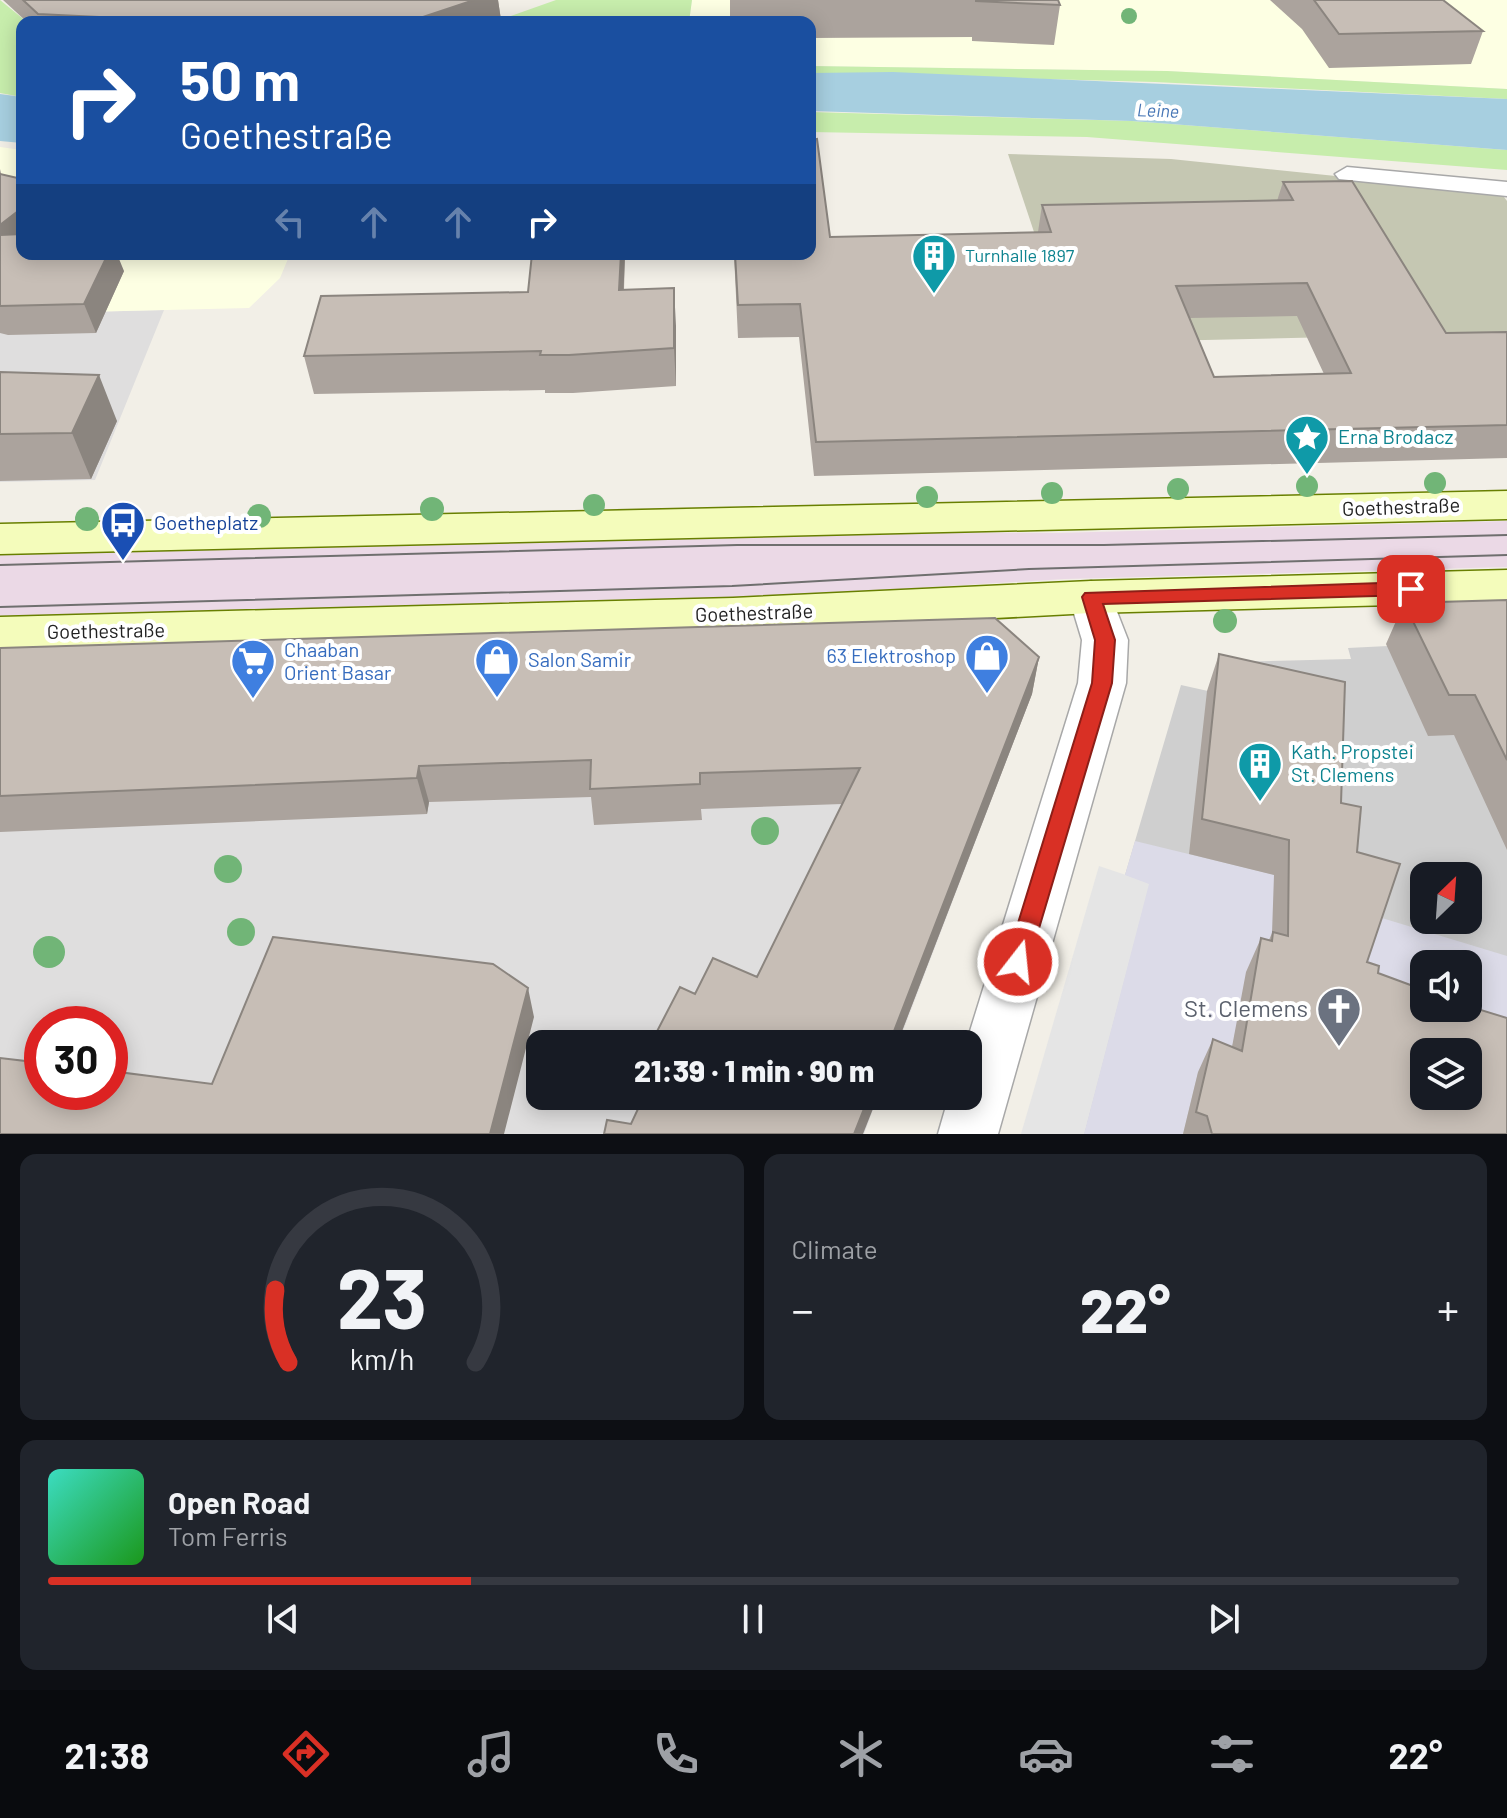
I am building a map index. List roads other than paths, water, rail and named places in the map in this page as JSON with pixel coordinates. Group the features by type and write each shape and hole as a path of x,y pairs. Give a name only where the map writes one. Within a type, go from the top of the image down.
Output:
{"street":[{"name":"Goethestraße","path":"0,539 1507,505"},
{"name":"Goethestraße","path":"0,634 733,615 1091,597 1507,586"},
{"path":"968,1134 1102,683 1105,640 1091,597"}],"lane":[{"path":"1347,174 1507,189"}],"water":[{"name":"Leine","path":"893,72 1507,99 1507,150 1132,121 816,111 816,73"},
{"path":"0,94 16,96 16,142 0,141"}],"tram line":[{"path":"0,565 737,545 1104,545 1507,535"},
{"path":"0,607 732,586 1029,569 1507,555"}],"place":[{"name":"Turnhalle 1897","path":"934,295"},
{"name":"Erna Brodacz","path":"1307,476"},
{"name":"Goetheplatz","path":"123,562"},
{"name":"63 Elektroshop","path":"987,695"},
{"name":"Salon Samir","path":"497,699"},
{"name":"Chaaban Orient Basar","path":"253,700"},
{"name":"Kath. Propstei St. Clemens","path":"1260,803"},
{"name":"St. Clemens","path":"1339,1048"}]}
